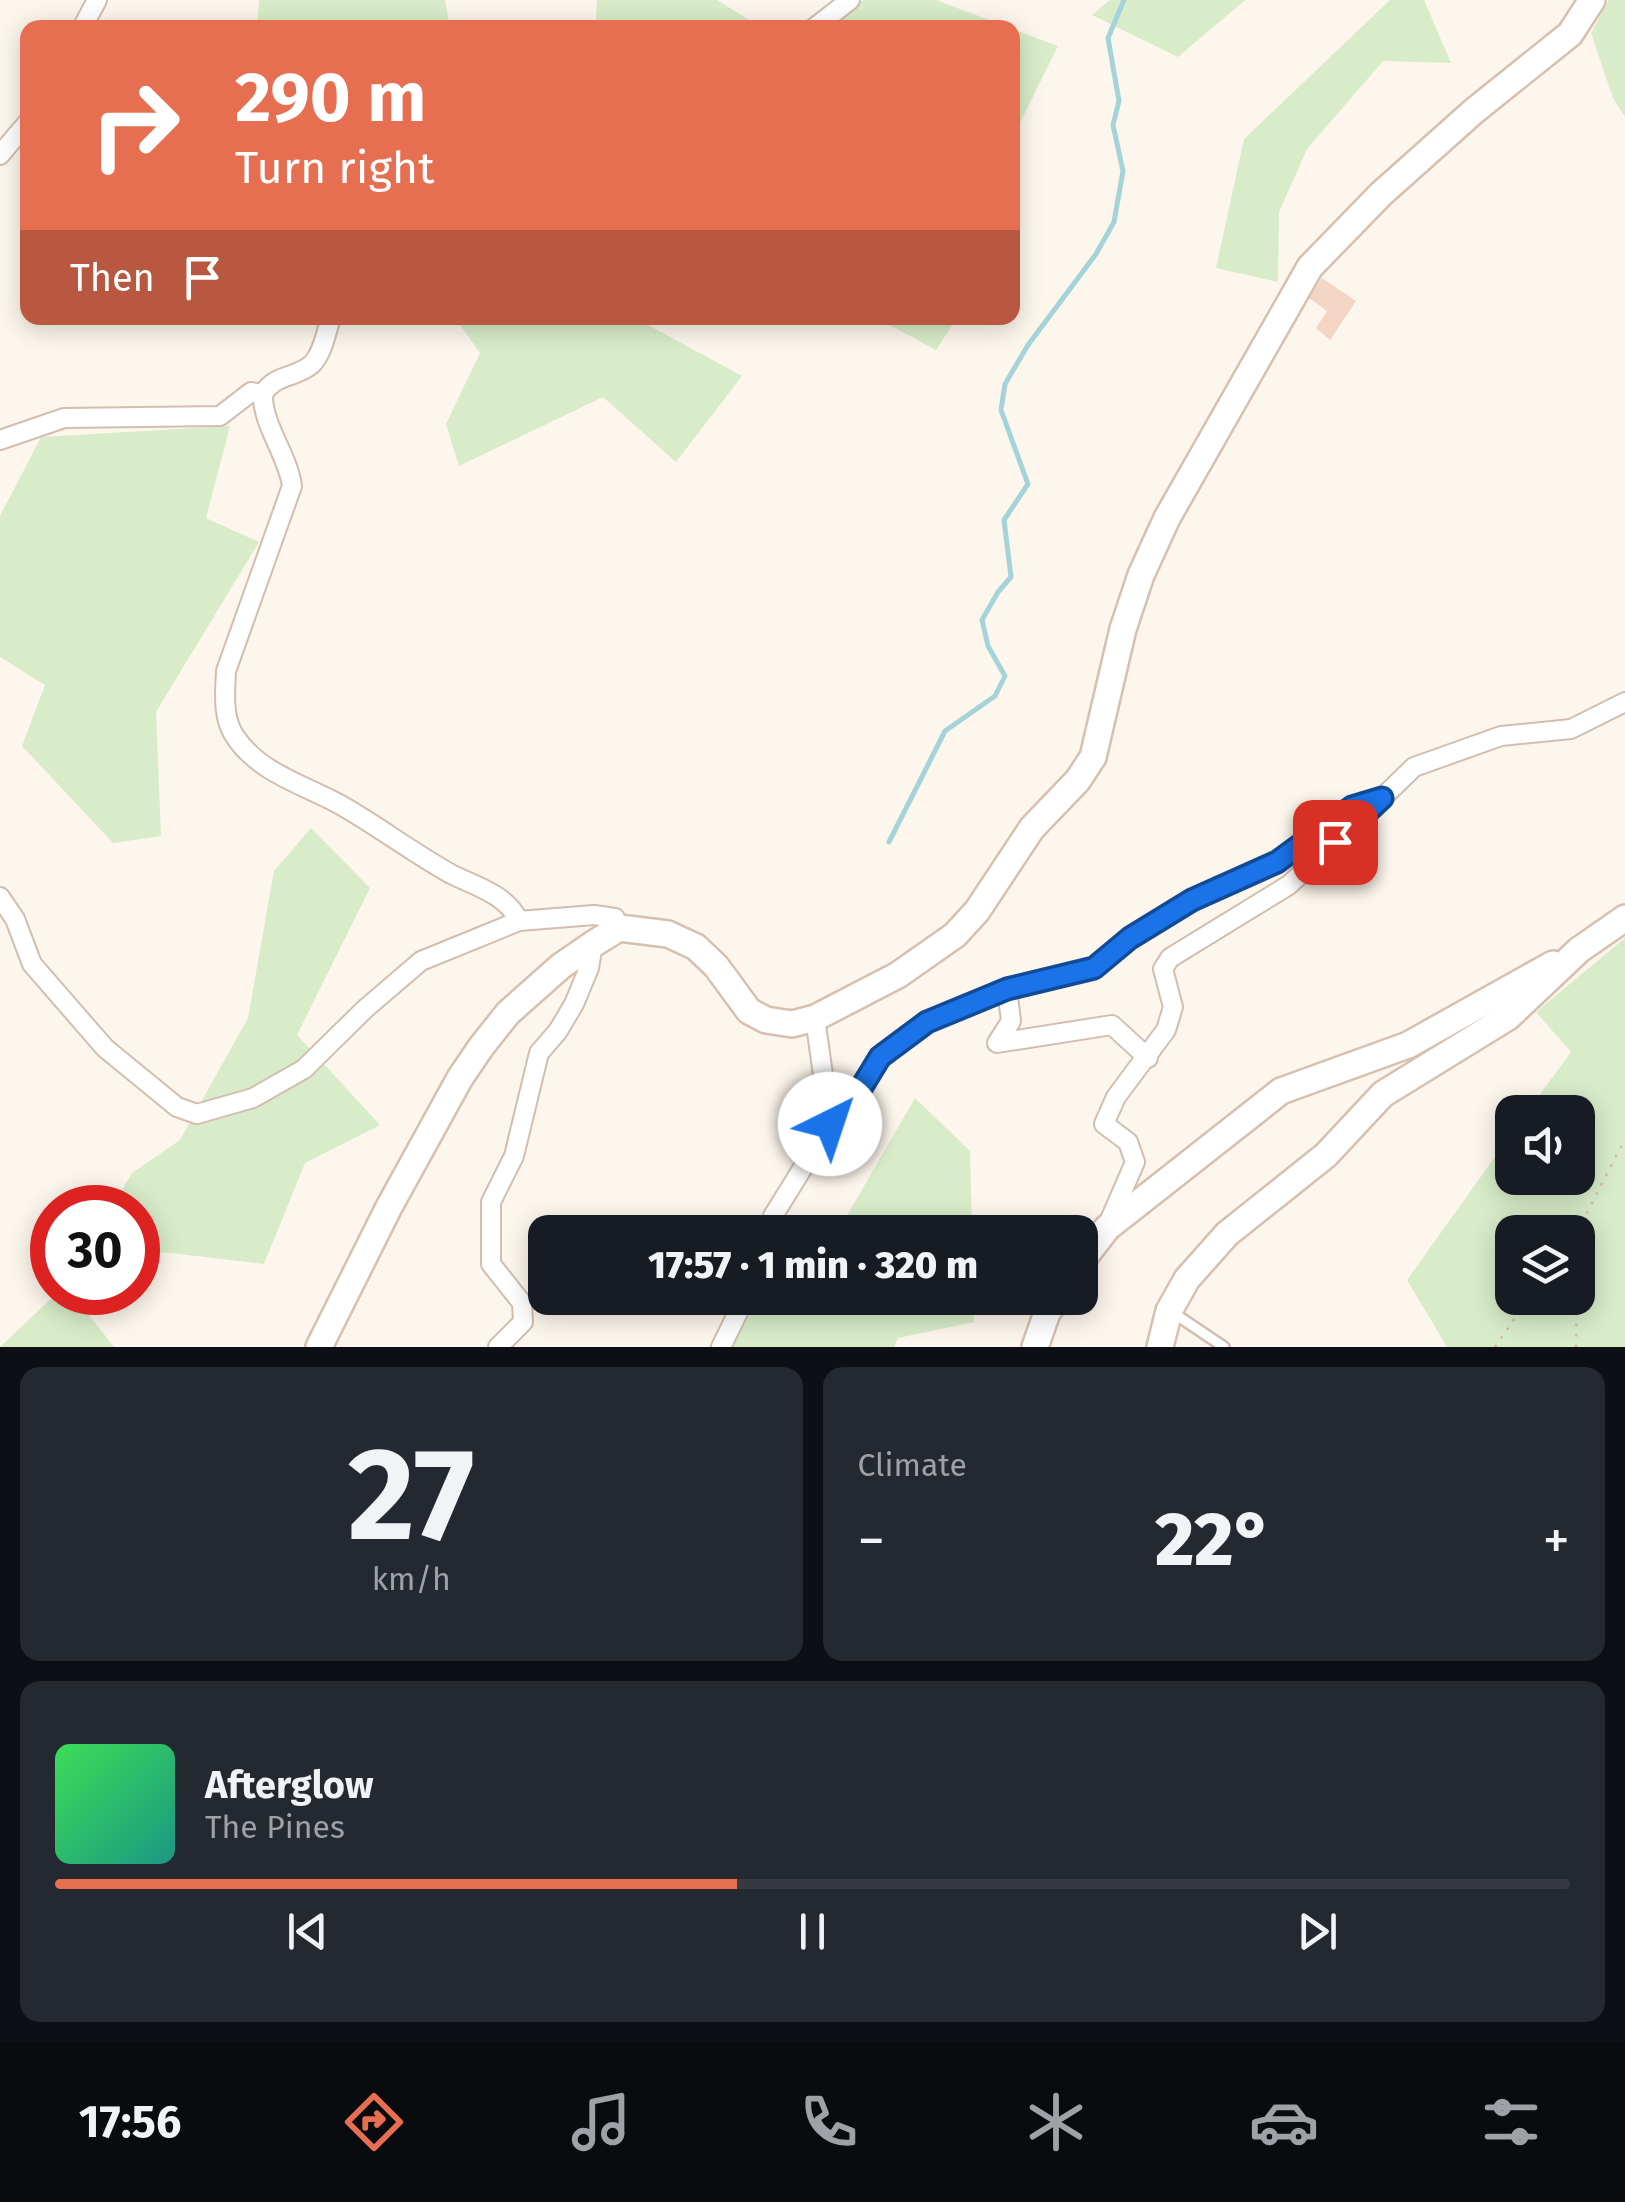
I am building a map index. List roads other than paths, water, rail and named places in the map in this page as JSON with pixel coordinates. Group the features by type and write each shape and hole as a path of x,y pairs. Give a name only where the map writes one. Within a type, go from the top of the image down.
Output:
{"street":[{"path":"824,20 850,0"},
{"path":"319,1347 389,1207 481,1047 508,1013 561,966 593,944 619,928 668,934 696,947 716,966 749,1011 766,1020 792,1024 815,1018 898,975 956,934 978,911 1032,828 1078,780 1094,757 1123,629 1167,518 1310,268 1342,231 1474,111 1570,34 1592,0"},
{"path":"0,155 20,131"},
{"path":"263,394 277,380 310,366 320,352 329,325"},
{"path":"0,440 64,418 220,416 251,392 263,394"},
{"path":"263,394 292,486 226,670 228,724 251,755 278,774 338,803 423,858 510,903 519,921"},
{"path":"1107,1228 1135,1162 1128,1142 1104,1124 1116,1097 1166,1030 1173,1007 1163,969 1170,958 1288,885 1414,767 1500,736 1571,729 1625,702"},
{"path":"773,1215 830,1124 844,1116 880,1057 927,1022 1007,989 1094,968 1130,938 1192,900 1277,862 1352,807 1382,798"},
{"path":"0,897 15,919 32,964 105,1048 177,1107 197,1114 253,1098 304,1070 421,961 519,921 594,915 616,918 619,928"},
{"path":"1160,1347 1170,1311 1187,1279 1227,1234 1326,1155 1383,1094 1508,1017 1572,957 1625,918"},
{"path":"498,1347 524,1322 522,1303 491,1264 490,1202 514,1156 539,1053 574,1004 589,968 593,944"},
{"path":"1098,1239 1107,1228 1280,1091 1408,1045 1538,970 1572,957"},
{"path":"1007,989 1012,1021 997,1043 1112,1025 1148,1058"},
{"path":"815,1018 830,1124"},
{"path":"722,1347 737,1315"},
{"path":"1036,1347 1046,1315"}],"lane":[{"path":"1170,1311 1224,1347"}],"waterway":[{"path":"889,842 945,731 995,696 1005,676 988,646 982,620 1011,577 1004,520 1028,484 1001,410 1005,384 1114,222 1123,171 1113,125 1119,101 1108,38 1124,0"}]}
